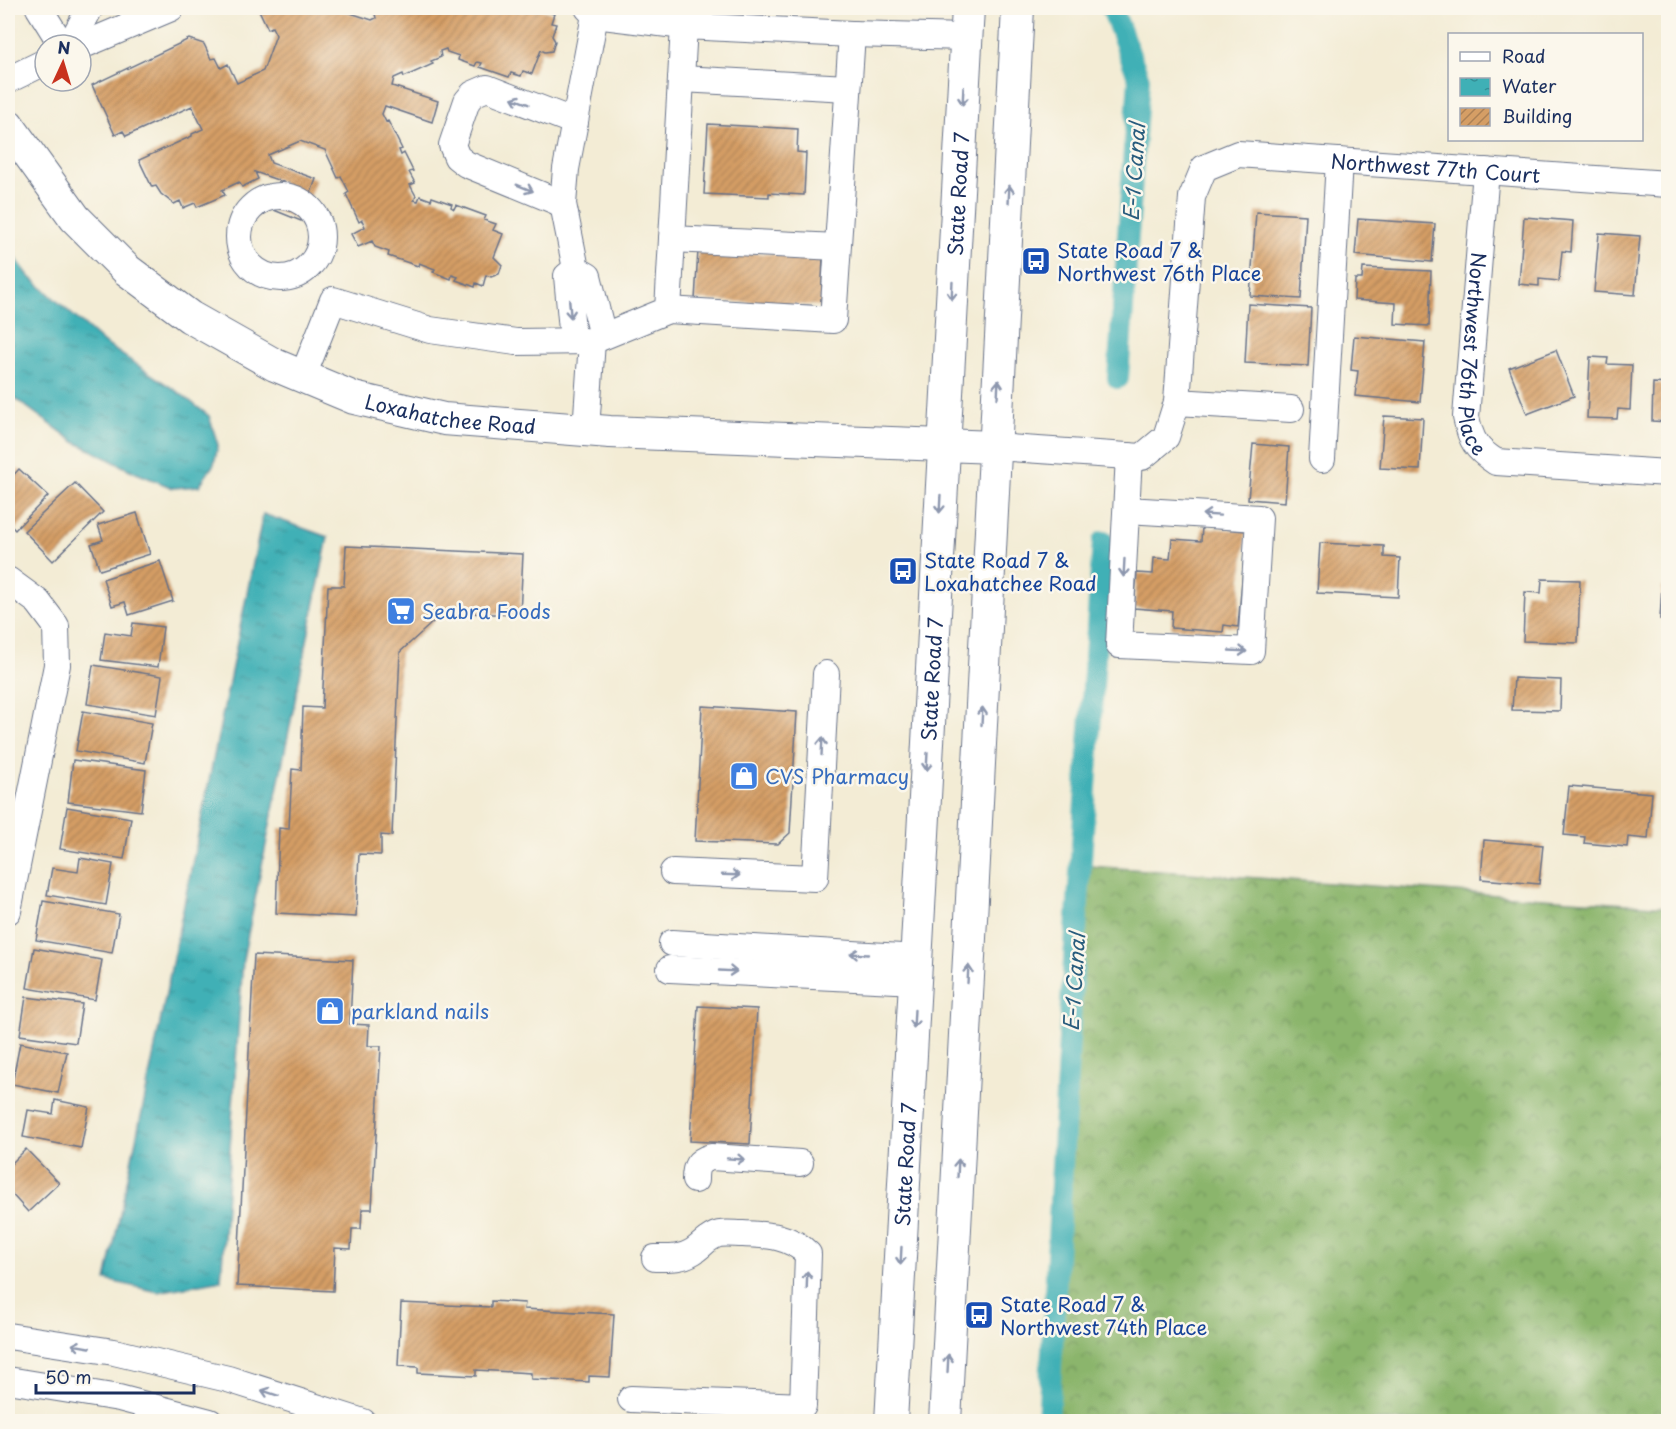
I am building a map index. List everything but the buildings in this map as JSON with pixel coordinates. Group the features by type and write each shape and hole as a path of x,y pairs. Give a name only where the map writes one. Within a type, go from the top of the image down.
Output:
{"main road":[{"path":"945,1422 1018,8"},
{"name":"State Road 7","path":"891,1422 967,22"},
{"name":"Loxahatchee Road","path":"8,125 75,218 127,270 190,317 275,365 354,398 444,419 586,430 995,447"},
{"path":"894,1372 904,1422"}],"street":[{"path":"39,8 55,33"},
{"path":"76,33 90,8"},
{"path":"93,41 171,8"},
{"path":"586,430 589,339 567,276 576,269 563,204 566,169 591,11 684,26 852,34 967,22"},
{"path":"668,310 684,26"},
{"path":"304,271 333,300 430,330 516,342 589,339 668,310 833,320 852,34"},
{"path":"8,80 33,68"},
{"path":"681,79 848,88"},
{"path":"563,204 466,164 457,157 452,145 467,101 473,94 487,88 575,122"},
{"name":"Northwest 77th Court","path":"1177,402 1192,197 1204,168 1238,154 1668,184"},
{"path":"1322,459 1339,161"},
{"name":"Northwest 76th Place","path":"1486,171 1466,417 1470,435 1480,451 1496,462 1668,473"},
{"path":"672,239 837,247"},
{"path":"303,376 333,300"},
{"path":"995,447 1142,457 1166,437 1177,402 1291,409"},
{"path":"1127,510 1259,518 1251,651 1119,645 1129,456"},
{"path":"8,580 38,602 56,626 57,665 8,911"},
{"path":"673,872 814,878 826,674"},
{"path":"672,943 917,969"},
{"path":"670,969 917,969"},
{"path":"695,1180 695,1168 701,1160 711,1157 800,1163"},
{"path":"631,1399 803,1406 808,1254 799,1245 783,1238 768,1235 719,1234 705,1240 692,1252 676,1258 655,1258"},
{"path":"8,1336 114,1352 205,1374 363,1422"},
{"path":"8,1380 119,1398 210,1422"}],"green space":[{"path":"1075,865 1668,907 1668,1421 1050,1421"}],"water":[{"path":"8,248 29,276 104,343 181,394 209,416 218,445 214,464 199,486 173,488 134,472 75,442 8,393"},
{"path":"263,514 328,537 243,959 221,1280 158,1292 106,1280"}],"waterway":[{"name":"E-1 Canal","path":"1112,8 1139,79 1118,378"},
{"name":"E-1 Canal","path":"1048,1422 1071,1003 1103,542"}],"place":[{"name":"State Road 7 & Northwest 76th Place","path":"1036,261"},
{"name":"State Road 7 & Loxahatchee Road","path":"903,571"},
{"name":"Seabra Foods","path":"401,611"},
{"name":"CVS Pharmacy","path":"744,776"},
{"name":"parkland nails","path":"330,1011"},
{"name":"State Road 7 & Northwest 74th Place","path":"979,1315"}]}
